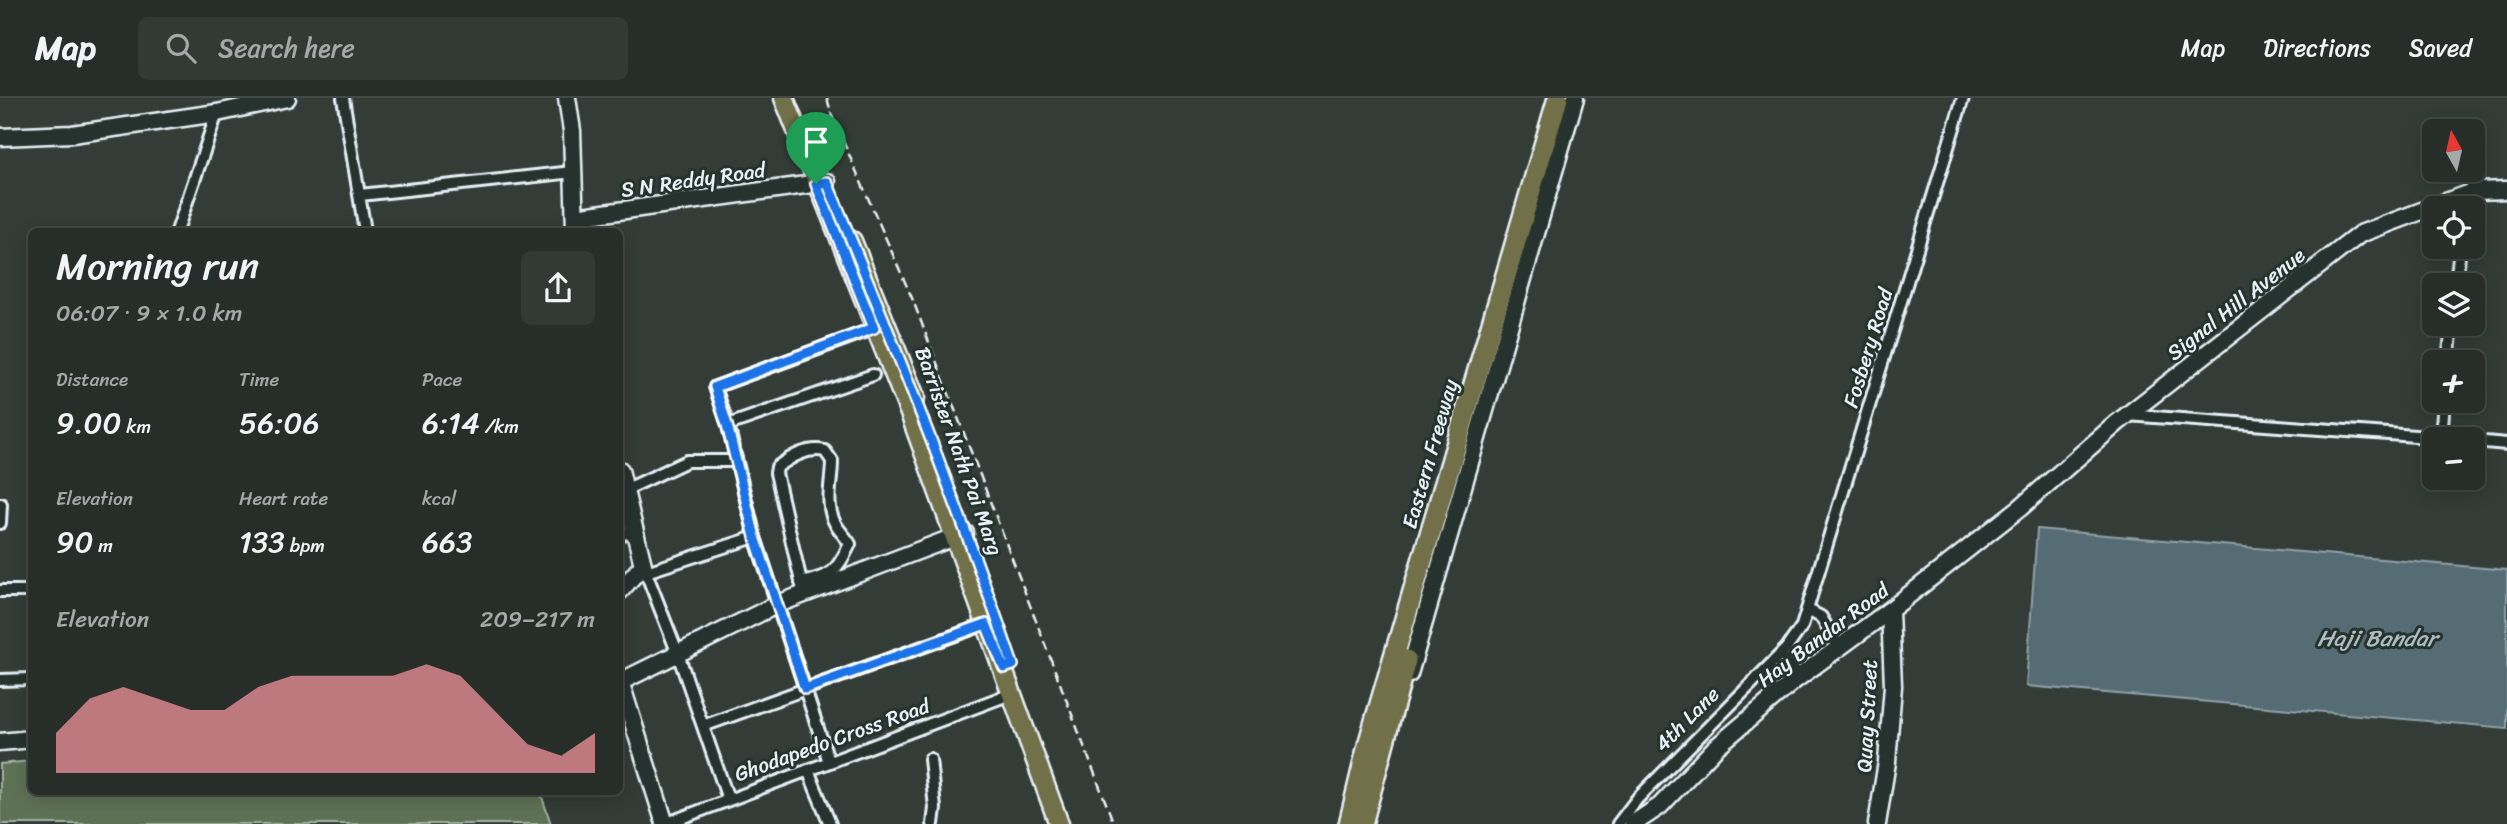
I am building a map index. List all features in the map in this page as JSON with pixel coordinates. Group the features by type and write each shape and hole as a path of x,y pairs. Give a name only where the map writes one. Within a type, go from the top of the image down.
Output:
{"highway":[{"name":"Eastern Freeway","path":"1349,824 1368,745 1556,98"},
{"name":"Eastern Freeway","path":"1362,824 1415,629 1569,98"}],"main road":[{"name":"Barrister Nath Pai Marg","path":"784,98 880,326 911,416 960,535 1070,824"},
{"name":"Barrister Nath Pai Marg","path":"795,98 822,183"},
{"name":"Barrister Nath Pai Marg","path":"960,535 986,624 1008,667 1013,693 1059,824"}],"street":[{"path":"0,136 72,134 217,113 287,98"},
{"path":"343,98 365,228"},
{"path":"567,98 572,131 575,224"},
{"path":"1342,824 1390,647 1556,98"},
{"path":"1370,824 1459,495 1575,98"},
{"name":"Fosbery Road","path":"1808,610 1963,98"},
{"path":"178,228 217,113"},
{"path":"360,195 573,172"},
{"name":"S N Reddy Road","path":"575,224 822,183"},
{"name":"Signal Hill Avenue","path":"2468,196 2475,191 2507,190"},
{"name":"Signal Hill Avenue","path":"2021,507 2127,415 2360,234 2422,214"},
{"path":"829,762 755,537 715,387 880,326"},
{"path":"727,425 873,375"},
{"path":"2127,415 2422,437"},
{"path":"2485,442 2507,443"},
{"path":"623,680 778,604 838,569 850,544 831,514 828,488 832,461 825,451 815,449 792,457 777,467 776,473 803,588"},
{"path":"625,490 687,461 736,461"},
{"path":"623,482 645,569 678,654 728,799"},
{"path":"0,523 1,504"},
{"name":"Hay Bandar Road","path":"1660,806 1715,748 1800,676 1890,610 2021,507"},
{"path":"623,534 636,532"},
{"path":"803,588 960,535"},
{"path":"623,588 645,569 755,537"},
{"path":"0,591 28,591"},
{"path":"1808,610 1821,617 1839,647"},
{"name":"4th Lane","path":"1618,824 1637,799 1781,654 1802,626 1808,610"},
{"name":"Quay Street","path":"1877,824 1887,762 1893,686 1890,610"},
{"path":"703,726 986,624"},
{"path":"1781,654 1800,676"},
{"path":"0,680 28,679"},
{"path":"623,691 665,824"},
{"name":"Ghodapedo Cross Road","path":"665,824 1013,693"},
{"path":"0,742 28,739"},
{"path":"930,759 935,808 933,824"},
{"path":"808,770 830,824"},
{"path":"1633,824 1660,806"},
{"path":"1654,824 1660,806"}],"green space":[{"path":"28,761 28,795 541,795 551,824 0,824 0,764"}],"water":[{"name":"Haji Bandar","path":"2037,529 2507,570 2507,728 2026,686"}],"railway":[{"path":"827,98 832,116 912,298 1114,824"}],"route":[{"path":"827,182 887,323 1013,665 1004,668 986,624 805,689 755,537 715,387 874,328 816,184 827,182"}]}
